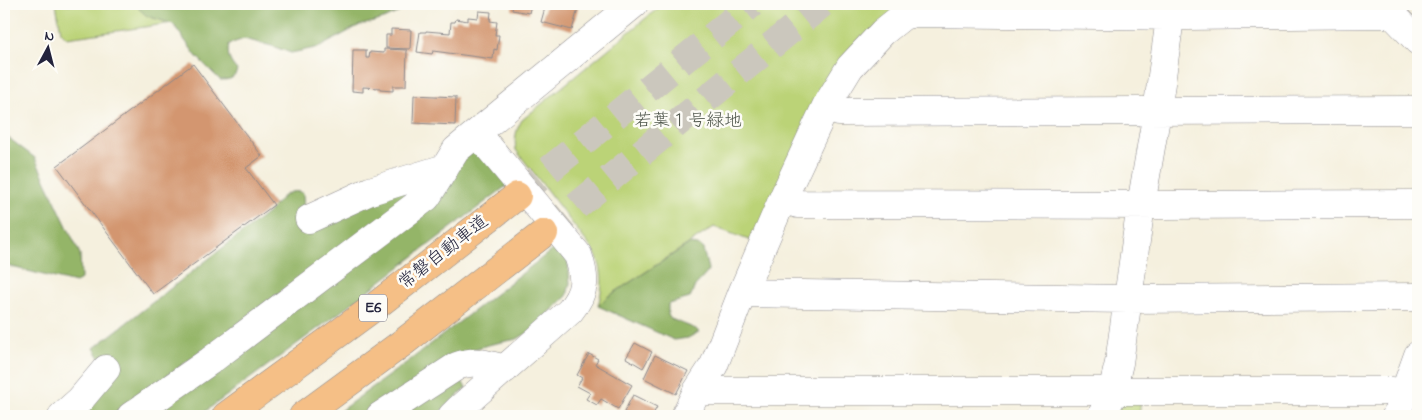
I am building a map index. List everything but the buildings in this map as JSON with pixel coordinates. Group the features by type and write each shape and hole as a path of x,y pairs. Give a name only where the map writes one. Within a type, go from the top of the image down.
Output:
{"highway":[{"name":"常磐自動車道","path":"226,416 373,308 517,196"},
{"path":"302,416 405,341 544,233"}],"street":[{"path":"132,416 210,361 427,197 456,150 634,4"},
{"path":"1101,416 1110,400 1119,363 1171,10"},
{"path":"685,416 714,365 742,293 783,198 826,106 850,66 883,32 903,16 914,13 1171,10 1392,14 1418,41"},
{"path":"826,106 838,112 1418,110"},
{"path":"452,416 570,311 582,293 584,282 578,255 477,133"},
{"path":"309,219 370,191 445,168"},
{"path":"783,198 797,204 1418,204"},
{"path":"742,293 1128,299 1418,297"},
{"path":"1401,405 1418,355"},
{"path":"380,416 457,366 469,362 477,362 505,369"},
{"path":"62,416 80,400 106,368"},
{"path":"698,391 1393,391 1401,405"}],"green space":[{"path":"56,4 138,4 140,9 148,15 173,23 67,38 61,32"},
{"path":"138,4 418,4 381,20 358,26 320,47 291,53 244,39 229,44 229,58 237,70 231,78 220,80 197,57 173,24 147,16 139,9"},
{"name":"若葉１号緑地","path":"663,4 970,4 893,13 754,242 714,227 606,298 598,306 602,280 595,253 516,150 516,134 522,120"},
{"path":"4,135 35,158 80,254 81,279 75,283 4,265"},
{"path":"470,152 478,152 509,184 199,416 137,416"},
{"path":"404,190 406,200 110,416 71,416 103,363 94,348 270,211 288,193 303,193 304,213"},
{"path":"689,244 698,245 703,249 708,269 707,273 695,286 690,298 668,304 668,315 671,319 699,332 688,338 674,340 598,306 606,298"},
{"path":"556,247 568,262 570,283 567,296 529,332 517,339 470,350 369,416 333,416 414,357"},
{"path":"459,376 466,388 436,416 399,416"},
{"path":"1141,400 1139,416 1108,416 1115,405"}],"tunnel":[{"path":"517,196 752,4"},
{"path":"544,233 822,4"}]}
